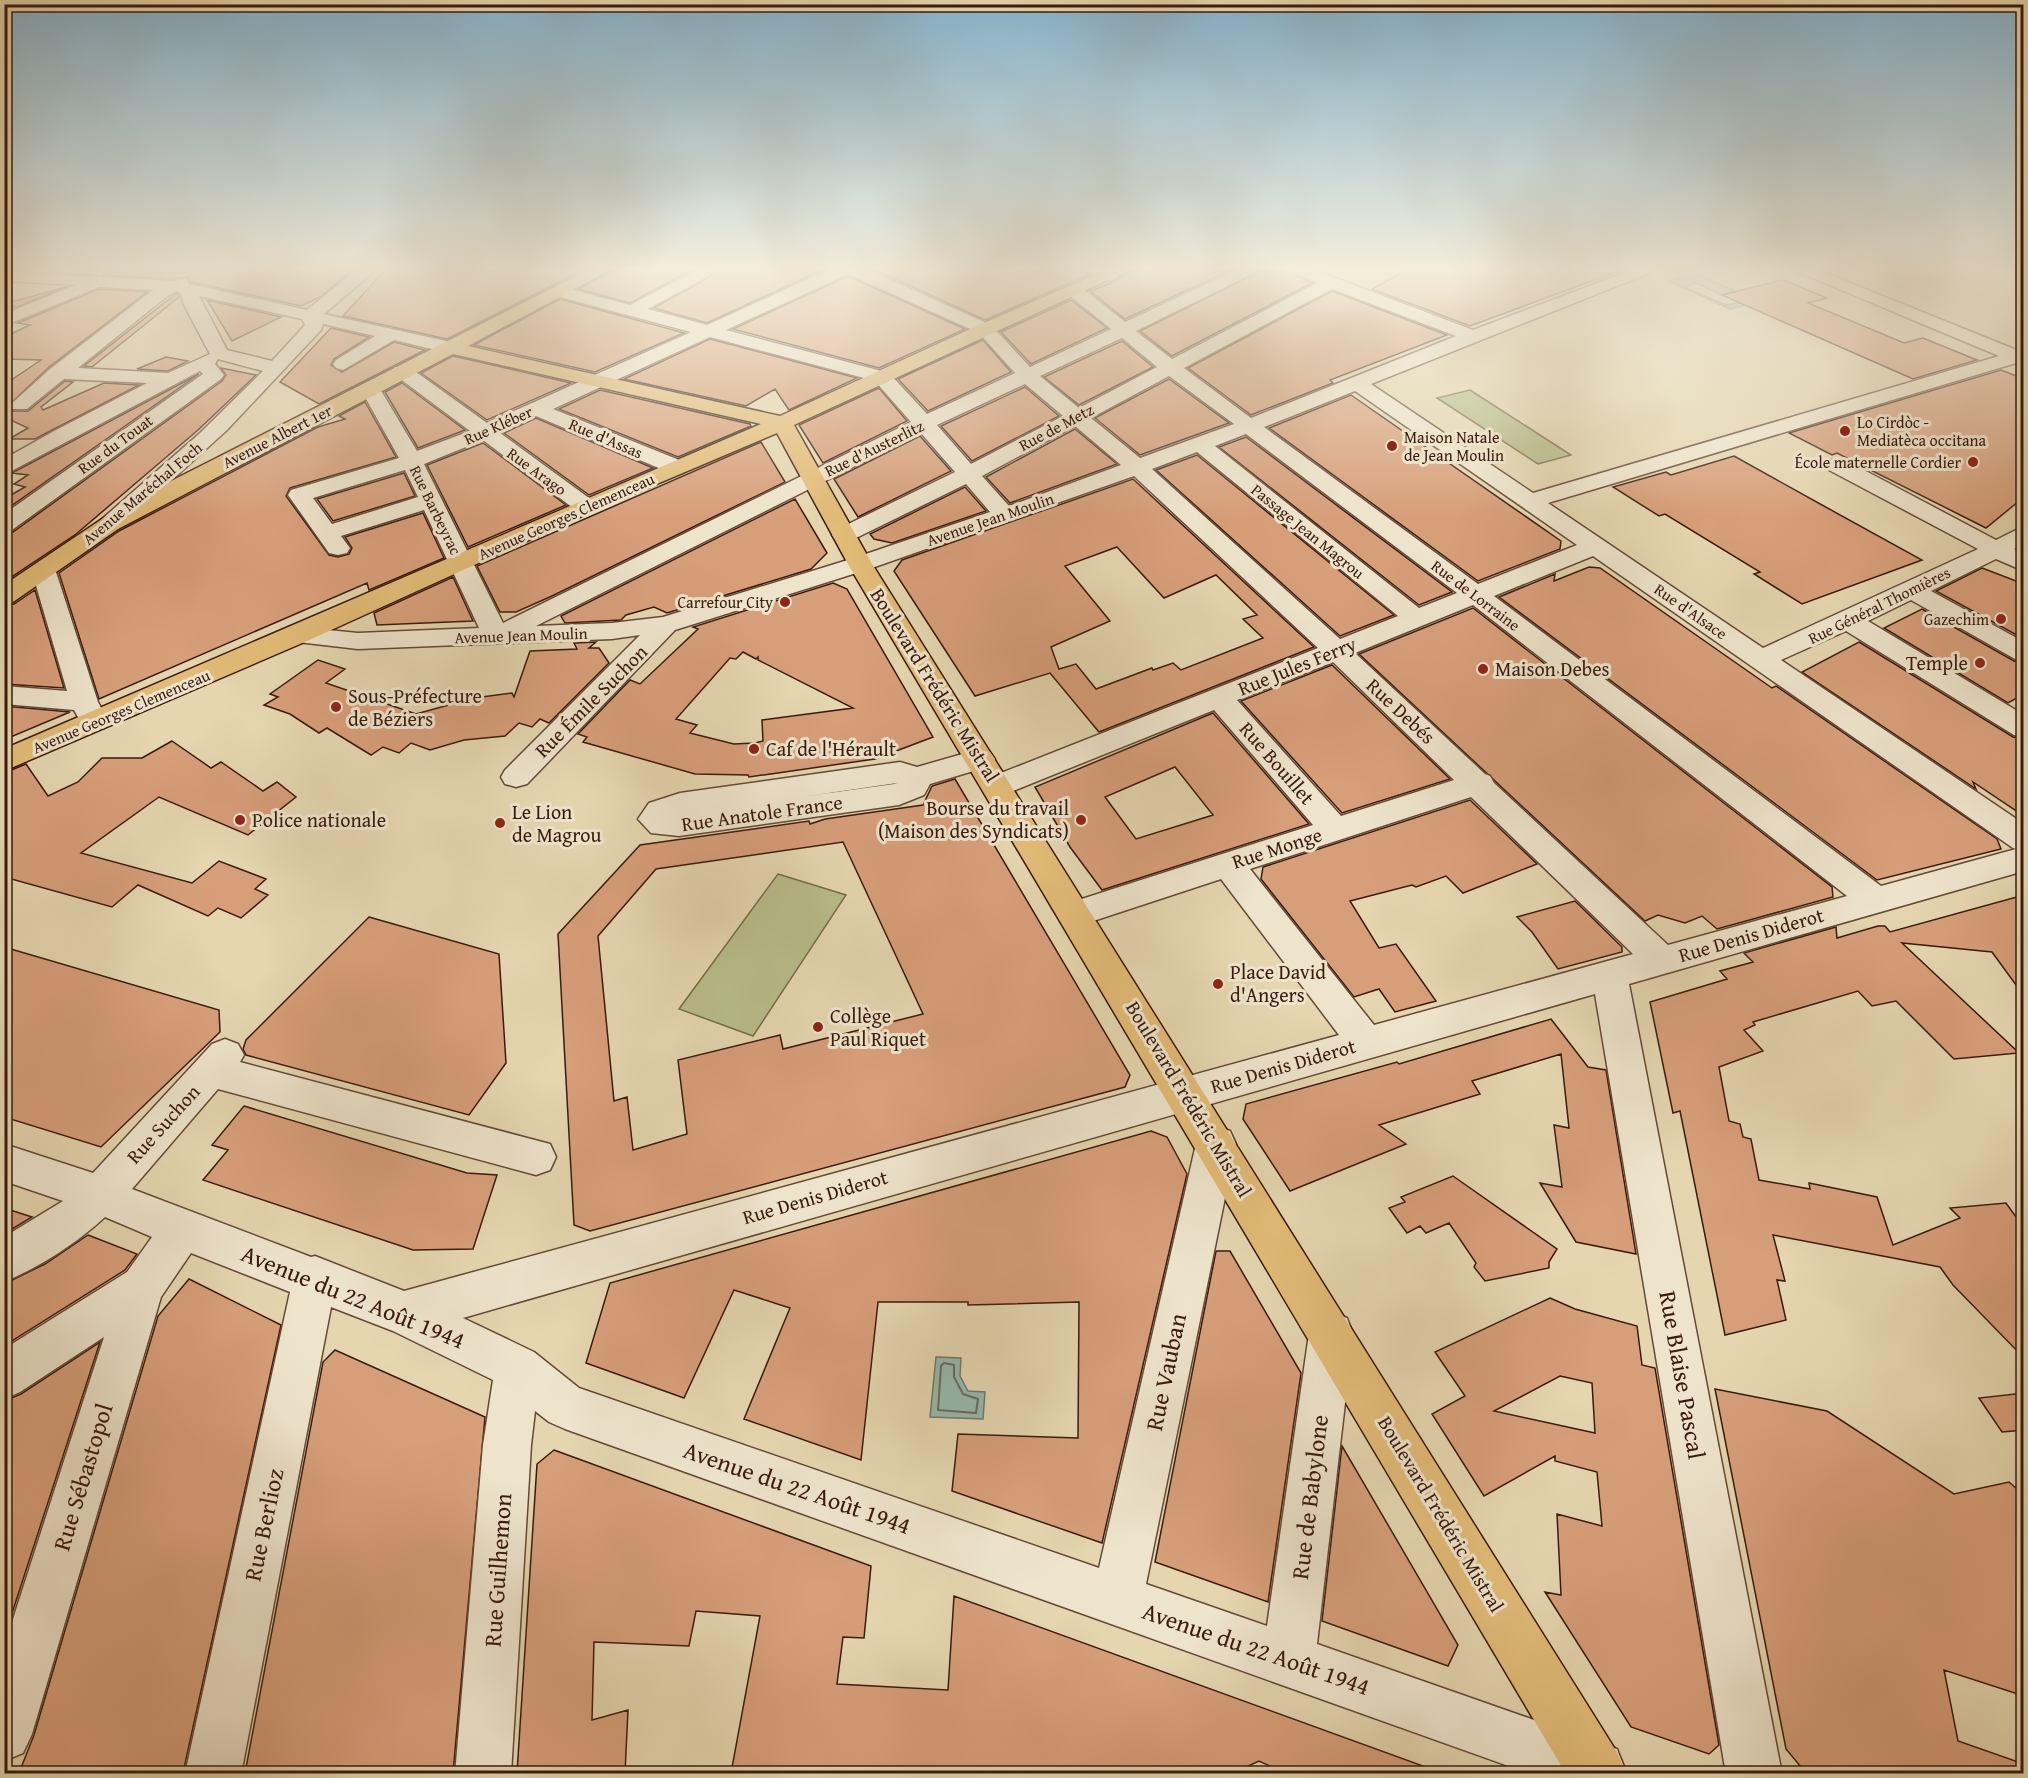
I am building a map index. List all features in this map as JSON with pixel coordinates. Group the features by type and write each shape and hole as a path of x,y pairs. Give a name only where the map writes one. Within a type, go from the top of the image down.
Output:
{"main road":[{"name":"Avenue Albert 1er","path":"110,524 440,351"},
{"path":"465,351 782,423"},
{"name":"Avenue Georges Clemenceau","path":"4,760 89,711 298,635 585,506 782,423 938,351"},
{"name":"Boulevard Frédéric Mistral","path":"782,423 860,564 1601,1772"},
{"name":"Avenue Maréchal Foch","path":"4,597 44,572 110,524"}],"street":[{"path":"61,435 26,410 57,373 85,351"},
{"path":"215,351 219,359"},
{"name":"Avenue Maréchal Foch","path":"110,524 156,480 219,427 292,351"},
{"path":"343,364 364,351"},
{"name":"Rue Kléber","path":"431,500 333,540 298,495 412,462 485,432 665,351"},
{"path":"785,351 882,377 1005,515"},
{"name":"Rue Debés","path":"1006,351 1028,376 1137,467 1337,651 1479,783 1661,960"},
{"name":"Rue d'Austerlitz","path":"496,636 812,478 1080,351"},
{"name":"Rue de Lorraine","path":"1149,351 1475,594 1876,900"},
{"name":"Rue de Metz","path":"844,535 969,474 1203,351"},
{"name":"Avenue Jean Moulin","path":"298,635 358,641 612,631 666,624 860,564 1005,515 1249,426 1436,351"},
{"path":"2000,351 2020,359"},
{"path":"4,469 61,435 168,378 219,359 276,368"},
{"name":"Rue du Touat","path":"4,525 214,375 219,359"},
{"path":"1531,501 2020,359"},
{"name":"Rue Arago","path":"402,371 585,506"},
{"path":"57,373 168,378"},
{"name":"Rue d'Alsace","path":"1358,383 2024,840"},
{"name":"Rue Barbeyrac","path":"370,388 412,462 496,636"},
{"name":"Rue d'Assas","path":"536,409 676,467"},
{"name":"Avenue Maréchal Foch","path":"219,427 207,447 212,452 253,448"},
{"name":"Passage Jean Magrou","path":"1200,444 1416,618"},
{"path":"1837,465 2017,536 2024,564"},
{"name":"Rue Général Thomières","path":"1760,659 1849,621 2017,536"},
{"name":"Rue Jules Ferry","path":"997,786 1597,546"},
{"path":"4,695 89,711 44,572"},
{"path":"1911,590 2024,653"},
{"path":"1849,621 2020,721"},
{"name":"Rue Émile Suchon","path":"516,777 666,624"},
{"name":"Rue Bouillet","path":"1220,697 1334,829"},
{"name":"Rue Anatole France","path":"917,777 912,788 899,794 679,825 662,825 654,819 660,811 680,804 900,772 917,777 980,759"},
{"name":"Rue Monge","path":"1075,914 1479,783"},
{"name":"Rue Denis Diderot","path":"404,1312 2024,859"},
{"path":"1228,864 1366,1042"},
{"name":"Rue Blaise Pascal","path":"1610,976 1754,1773"},
{"name":"Rue Suchon","path":"4,1261 72,1220 100,1195 218,1062 536,1157"},
{"name":"Rue Vauban","path":"1117,1600 1216,1144"},
{"name":"Avenue du 22 Août 1944","path":"4,1162 100,1195 182,1230 315,1277 404,1312 518,1368 565,1406 1601,1772"},
{"name":"Rue Sébastopol","path":"4,1734 142,1287 182,1230"},
{"name":"Rue Berlioz","path":"213,1773 315,1277"},
{"path":"4,1376 142,1287"},
{"name":"Rue de Babylone","path":"1289,1660 1331,1334"},
{"name":"Rue Guilhemon","path":"483,1773 507,1445 518,1368"}],"green space":[{"path":"1470,390 1571,455 1538,464 1437,398"},
{"path":"778,874 846,895 753,1036 679,1009"}],"water":[{"path":"936,1357 961,1358 960,1376 968,1391 985,1392 983,1419 930,1417"}],"building":[{"path":"4,351 70,351 49,367 8,406 13,411 28,411 65,381 73,382 41,407 43,410 104,383 139,385 35,439 9,439 28,428 4,417 4,385 41,360 4,359"},
{"path":"103,351 112,351 92,367 84,366"},
{"path":"309,351 347,351 334,359 331,365 342,372 378,351 423,351 319,404 280,382"},
{"path":"501,351 643,351 595,372"},
{"path":"684,351 755,351 857,378 789,410 775,389 746,406 624,379"},
{"path":"815,351 917,351 879,368"},
{"path":"959,351 993,351 1011,372 928,411 898,379"},
{"path":"1019,351 1059,351 1031,364"},
{"path":"1100,351 1134,351 1153,367 1079,405 1044,377"},
{"path":"1166,351 1182,351 1172,356"},
{"path":"1220,351 1405,351 1330,380 1333,383 1251,415 1188,368"},
{"path":"1849,351 1955,351 1977,360 1913,379"},
{"path":"453,356 571,383 487,420 421,373"},
{"path":"166,357 188,361 168,371 137,369"},
{"path":"221,368 256,375 198,430 75,535 4,582 4,534 13,532 222,381 226,375"},
{"path":"2001,370 2024,379 2024,497 1986,528 1837,453 1832,455 1789,433"},
{"path":"199,374 4,511 4,499 25,487 14,484 28,475 12,473"},
{"path":"1169,379 1229,423 1140,455 1095,418"},
{"path":"402,383 465,430 418,448 385,392"},
{"path":"1025,387 1059,416 972,461 941,426"},
{"path":"879,388 907,421 823,463 799,425"},
{"path":"600,390 751,426 678,457 559,409"},
{"path":"1351,395 1561,541 1560,549 1478,581 1269,428"},
{"path":"365,402 396,457 290,488 286,496 329,555 338,557 349,554 352,548 345,537 423,513 444,558 369,590 367,583 99,699 59,573 119,531 318,427 345,419 339,416"},
{"path":"536,418 653,468 589,495 504,433"},
{"path":"1075,429 1117,464 1010,503 986,477"},
{"path":"920,436 951,471 858,517 834,479"},
{"path":"1246,437 1452,592 1419,605 1219,447"},
{"path":"761,442 785,482 552,596 516,612 500,612 477,566"},
{"path":"483,443 566,505 468,547 427,465"},
{"path":"1197,455 1394,615 1340,636 1156,470"},
{"path":"1734,456 1922,560 1802,604 1754,574 1760,572 1665,514 1659,516 1613,487 1666,472 1671,475"},
{"path":"404,473 415,496 333,521 317,499"},
{"path":"1133,479 1314,647 1099,732 1050,673 975,696 894,571 902,560","holes":["1117,547 1164,598 1216,575 1257,615 1243,619 1263,638 1181,670 1173,663 1153,670 1152,668 1096,689 1076,664 1059,669 1051,647 1110,621 1065,566"]},
{"path":"965,487 986,511 892,543 874,539 870,534"},
{"path":"795,499 827,553 811,569 667,613 654,607 626,615 621,620 565,623 561,616"},
{"path":"1589,567 1600,568 1772,688 1776,686 1997,839 2001,849 1877,880 1499,597 1555,574 1554,581"},
{"name":"Gazechim","path":"1982,568 2024,584 2024,639 1936,591"},
{"path":"453,577 473,621 377,625 374,613"},
{"path":"833,583 847,589 933,737 875,759 749,777 748,775 695,774 583,742 587,737 578,734 630,680 640,684 698,629 693,627","holes":["743,652 756,659 758,657 758,660 853,708 762,720 763,741 755,743 734,744 690,733 697,725 676,719 730,658 736,659"]},
{"path":"35,590 64,688 4,684 4,606 14,604"},
{"path":"1473,608 1832,887 1833,897 1717,929 1702,916 1685,923 1658,915 1645,921 1359,654"},
{"name":"Temple","path":"1922,609 2014,661 2024,663 2024,694 2008,703 1884,628"},
{"name":"Sous-Préfecture de Béziers","path":"596,642 589,648 599,648 609,663 549,723 540,719 532,727 519,723 505,736 464,740 430,750 411,743 399,753 383,747 371,755 327,728 319,733 290,714 264,705 278,697 270,694 318,660 345,669 326,683 416,714 474,698 512,693 514,697 530,651 577,649 574,643"},
{"path":"1859,642 2013,737 2024,739 2024,816 1973,782 1976,789 1802,672"},
{"path":"1332,665 1450,779 1342,813 1241,701"},
{"path":"4,706 70,712 8,738 11,743 4,746"},
{"path":"1213,713 1309,824 1102,890 1070,847 1035,787","holes":["1175,767 1213,815 1136,839 1105,797"]},
{"path":"172,741 211,768 221,762 263,791 277,782 296,797 248,835 159,797 81,853 192,883 219,861 266,879 255,889 268,895 241,918 218,908 208,916 138,885 112,907 4,877 4,773 26,764 48,796 78,782 102,758 142,758"},
{"path":"955,779 1130,1075 1125,1087 590,1231 574,1225 558,934 640,845 809,821 810,824 825,819 923,805 932,786","holes":["843,842 923,1014 783,1049 780,1035 678,1060 687,1134 633,1150 627,1097 614,1101 598,936 656,869"]},
{"path":"1470,800 1537,864 1463,893 1446,876 1416,887 1412,885 1350,901 1379,948 1396,944 1436,1001 1395,1012 1379,989 1354,997 1261,879 1263,867"},
{"path":"2024,895 2024,996 1992,952 1902,943 2019,1053 1954,1059 1896,1001 1872,1006 1858,991 1753,1022 1755,1025 1744,1030 1763,1051 1719,1067 1729,1121 1740,1124 1743,1137 1751,1139 1759,1180 1810,1189 1809,1183 1877,1197 1893,1245 1960,1218 1950,1208 2006,1203 2024,1228 2024,1358 1953,1285 1940,1267 1773,1235 1785,1281 1777,1280 1786,1320 1725,1335 1680,1111 1673,1113 1650,1002 1727,979 1720,971 1753,962 1744,953 1836,927 1837,938 1878,926 1885,926 1890,932"},
{"path":"1575,901 1622,947 1622,952 1558,969 1532,932 1517,917"},
{"path":"369,917 499,954 506,1063 469,1115 246,1055 243,1049 246,1040"},
{"path":"4,947 219,1010 220,1032 101,1147 4,1117"},
{"path":"1551,1019 1588,1067 1606,1070 1636,1254 1576,1242 1540,1183 1562,1187 1554,1125 1569,1128 1561,1054 1472,1081 1480,1094 1379,1125 1406,1144 1290,1191 1243,1119 1246,1104 1397,1062 1399,1064"},
{"path":"244,1106 467,1173 497,1175 473,1249 413,1250 203,1180 228,1150 212,1145"},
{"path":"1151,1131 1167,1137 1187,1174 1102,1543 952,1491 958,1434 1078,1438 1079,1302 968,1305 968,1302 878,1302 861,1460 744,1419 790,1308 734,1290 684,1398 586,1363 610,1283"},
{"path":"1453,1176 1557,1249 1549,1262 1549,1268 1485,1281 1474,1267 1476,1263 1449,1223 1426,1233 1420,1226 1407,1233 1389,1208 1405,1202 1401,1197"},
{"path":"4,1208 32,1217 4,1234"},
{"path":"88,1235 137,1254 125,1270 4,1346 4,1284 45,1264"},
{"path":"1216,1251 1230,1251 1301,1373 1268,1602 1155,1562"},
{"path":"189,1279 281,1325 183,1773 19,1773 34,1735 158,1316"},
{"path":"1550,1298 1575,1309 1637,1326 1642,1365 1655,1368 1719,1745 1709,1754 1631,1727 1545,1592 1561,1595 1557,1514 1602,1526 1597,1472 1555,1461 1555,1456 1484,1496 1432,1414 1465,1396 1435,1352","holes":["1560,1376 1592,1383 1595,1433 1494,1411"]},
{"path":"100,1342 4,1638 4,1401 21,1394"},
{"path":"335,1350 485,1417 453,1773 245,1773 323,1362"},
{"path":"1715,1389 1827,1411 1954,1494 2009,1482 2024,1495 2024,1696 1944,1670 1958,1741 2024,1764 2024,1773 1806,1773 1786,1749"},
{"path":"2024,1393 2024,1430 2002,1432 1979,1398"},
{"path":"1342,1446 1458,1645 1448,1666 1322,1621"},
{"path":"554,1450 871,1566 864,1638 843,1637 837,1684 948,1690 954,1596 1434,1770 1434,1773 1285,1773 1259,1761 1233,1773 1112,1771 1113,1773 731,1773 760,1616 696,1611 689,1646 594,1642 592,1720 628,1710 625,1773 517,1773 537,1464"}],"place":[{"name":"Lo Cirdòc - Mediatèca occitana","path":"1845,431"},
{"name":"Maison Natale de Jean Moulin","path":"1392,446"},
{"name":"École maternelle Cordier","path":"1973,462"},
{"name":"Carrefour City","path":"785,602"},
{"name":"Gazechim","path":"2001,619"},
{"name":"Temple","path":"1980,663"},
{"name":"Maison Debes","path":"1483,669"},
{"name":"Sous-Préfecture de Béziers","path":"336,707"},
{"name":"Caf de l'Hérault","path":"754,749"},
{"name":"Police nationale","path":"240,820"},
{"name":"Bourse du travail (Maison des Syndicats)","path":"1081,820"},
{"name":"Le Lion de Magrou","path":"500,823"},
{"name":"Place David d'Angers","path":"1218,984"},
{"name":"Collège Paul Riquet","path":"818,1027"}]}
